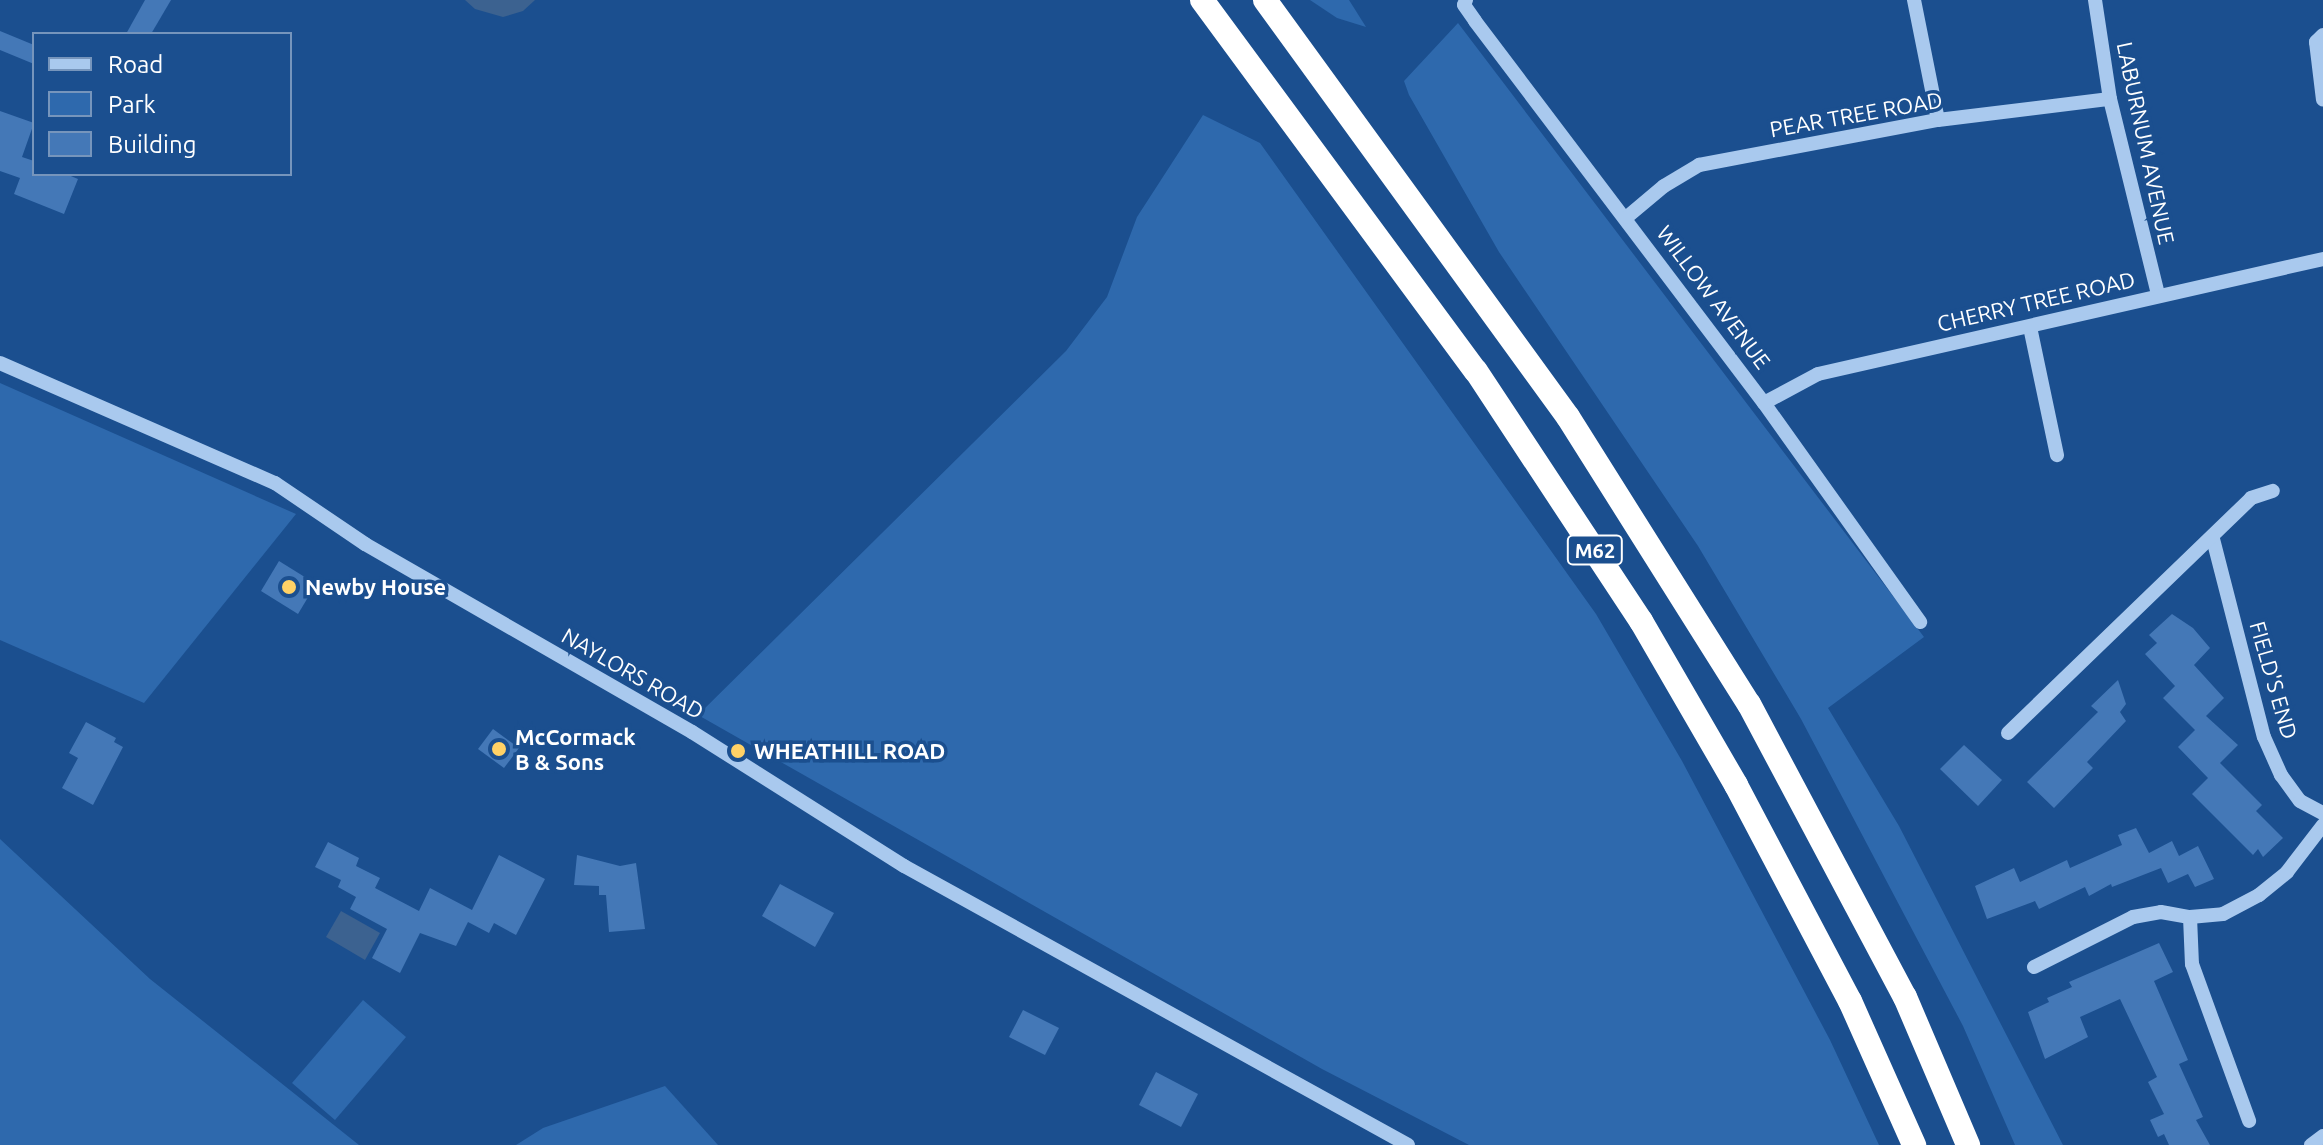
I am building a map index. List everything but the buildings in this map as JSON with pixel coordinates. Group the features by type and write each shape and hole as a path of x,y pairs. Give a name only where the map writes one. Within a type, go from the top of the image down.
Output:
{"highway":[{"name":"M62","path":"1202,0 1476,371 1641,621 1736,785 1850,1001 1914,1145"},
{"name":"M62","path":"1265,0 1568,417 1749,704 1905,997 1968,1145"}],"street":[{"path":"1914,0 1938,120"},
{"name":"LABURNUM AVENUE","path":"2095,0 2110,99 2158,294"},
{"name":"WILLOW AVENUE","path":"1465,3 1764,403 1920,622"},
{"path":"2323,35 2316,42 2323,100"},
{"name":"PEAR TREE ROAD","path":"1627,217 1664,186 1699,165 1938,120 2110,99"},
{"name":"CHERRY TREE ROAD","path":"1764,403 1818,374 2030,327 2158,294 2323,259"},
{"path":"2030,327 2057,455"},
{"name":"NAYLORS ROAD","path":"0,363 275,483 365,544 692,732 904,866 1408,1145"},
{"path":"2008,733 2213,539 2251,498 2273,491"},
{"name":"FIELD'S END","path":"2213,539 2264,737 2281,775 2300,801 2323,813"},
{"path":"2034,967 2133,917 2161,912 2190,917 2223,914 2259,895 2287,872 2323,825"},
{"path":"2190,917 2192,964 2249,1121"},
{"path":"2311,1145 2323,1136"}],"green space":[{"path":"1310,0 1349,0 1366,27 1337,18"},
{"path":"1458,23 1924,637 1828,708 1899,826 2063,1145 2015,1145 1963,1026 1801,719 1698,546 1499,252 1409,95 1404,81"},
{"path":"1203,115 1260,143 1596,614 1682,761 1830,1040 1879,1145 1469,1145 1322,1069 698,715 1066,351 1107,297 1137,217"},
{"path":"0,383 296,514 144,703 0,640"},
{"path":"0,839 150,979 359,1145 0,1145"},
{"path":"363,1000 406,1037 335,1120 292,1083"},
{"path":"665,1086 718,1145 516,1145 543,1128"}],"shaded area":[{"path":"465,0 535,0 523,11 503,17 475,9"},
{"path":"341,911 380,933 365,960 326,937"}],"place":[{"name":"Newby House","path":"289,587"},
{"name":"McCormack B & Sons","path":"499,749"},
{"name":"WHEATHILL ROAD","path":"738,751"}]}
